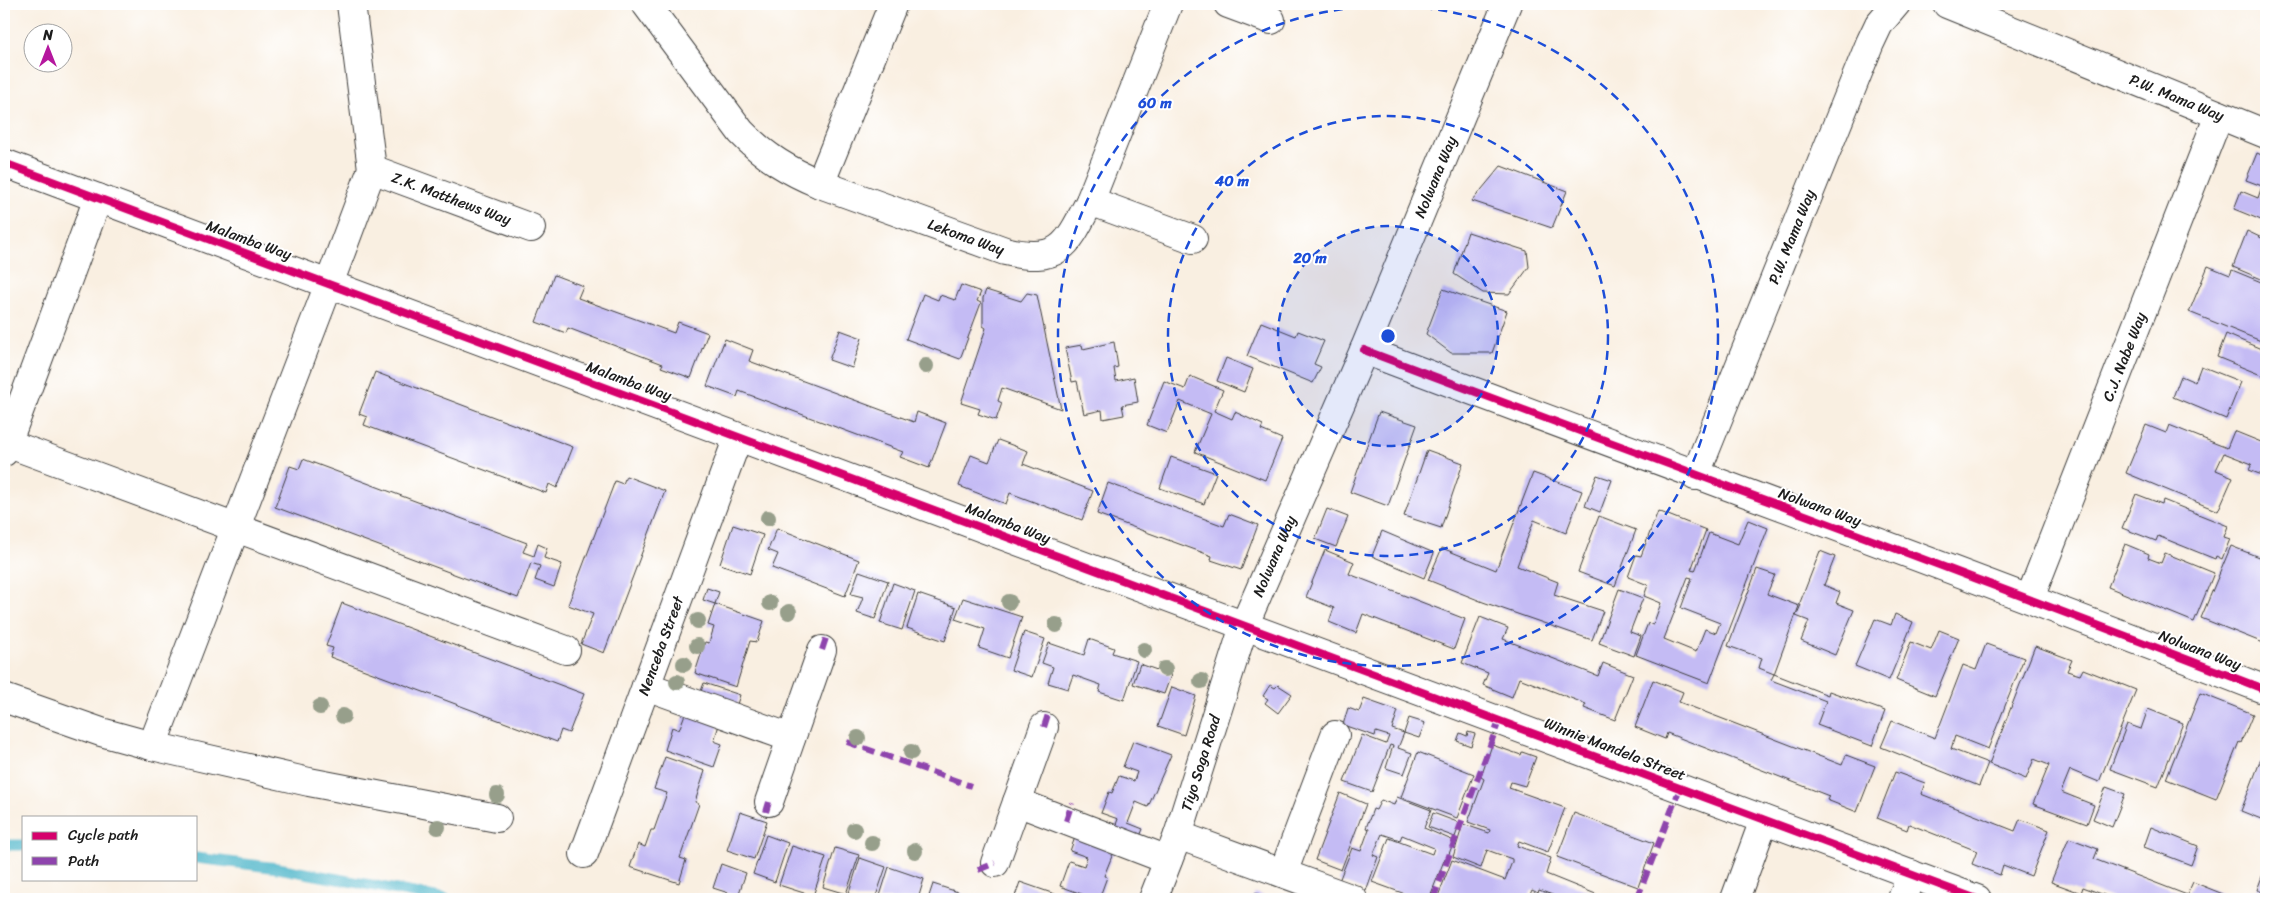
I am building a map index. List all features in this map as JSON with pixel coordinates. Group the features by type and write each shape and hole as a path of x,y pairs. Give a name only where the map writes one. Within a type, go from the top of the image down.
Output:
{"street":[{"path":"152,746 180,676 234,527 330,284 372,169 351,4"},
{"name":"Lekoma Way","path":"646,4 728,115 757,149 793,173 1005,251 1034,257 1058,249 1068,241 1090,201 1168,4"},
{"path":"820,184 894,4"},
{"path":"1228,4 1271,20"},
{"name":"Nolwana Way","path":"1244,626 1364,350 1507,4"},
{"name":"P.W. Mama Way","path":"1695,476 1870,43 1879,24 1896,4"},
{"name":"P.W. Mama Way","path":"1947,4 2266,134"},
{"name":"C.J. Nabe Way","path":"2030,598 2220,115"},
{"name":"Malamba Way","path":"4,163 1244,626"},
{"name":"Z.K. Matthews Way","path":"372,169 531,228"},
{"path":"98,198 5,446 234,527 566,650"},
{"path":"1090,201 1193,239"},
{"name":"Nolwana Way","path":"1364,350 1695,476 2030,598 2266,690"},
{"name":"Nenceba Street","path":"584,854 738,437"},
{"name":"Winnie Mandela Street","path":"1244,626 1764,820 1907,887 1977,899"},
{"name":"Tiyo Soga Road","path":"1153,899 1178,835 1244,626"},
{"path":"769,802 822,650"},
{"path":"646,686 791,738"},
{"path":"4,698 92,729 152,746 309,782 497,818"},
{"path":"995,863 1044,727"},
{"path":"1283,873 1335,735"},
{"path":"1017,802 1168,860"},
{"path":"1735,899 1764,820"},
{"path":"1178,835 1353,899"}],"building":[{"path":"2257,153 2266,157 2266,222 2234,209 2241,191 2258,198 2262,186 2246,180"},
{"path":"1501,166 1567,191 1552,228 1472,201"},
{"path":"2247,231 2266,240 2266,281 2233,267"},
{"path":"1468,232 1527,251 1529,267 1509,294 1483,293 1454,274"},
{"path":"2208,266 2230,275 2232,270 2266,284 2266,343 2189,312"},
{"path":"554,275 583,286 578,298 674,333 678,322 708,333 691,378 661,367 663,364 568,328 566,333 536,322"},
{"path":"961,285 981,292 977,301 981,303 960,359 906,339 923,294 938,300 940,295 955,300"},
{"path":"1443,289 1507,311 1492,353 1451,353 1426,334"},
{"path":"986,290 1021,301 1027,293 1037,295 1061,409 1002,388 998,401 1002,403 996,420 978,414 980,409 961,403 986,328 983,326 983,298"},
{"path":"1261,322 1296,336 1298,331 1324,341 1314,364 1321,367 1313,383 1247,356"},
{"path":"840,330 862,338 852,368 829,360"},
{"path":"2226,334 2266,351 2266,377 2217,357"},
{"path":"725,339 753,350 749,361 914,422 917,412 946,423 929,468 900,457 903,452 739,391 737,397 707,386"},
{"path":"1114,342 1118,367 1114,368 1116,381 1134,377 1138,402 1122,405 1124,415 1103,419 1102,410 1084,414 1077,381 1072,382 1065,348 1082,345 1083,349"},
{"path":"1226,358 1253,369 1244,392 1217,381"},
{"path":"2201,366 2241,382 2226,419 2173,397 2181,376 2195,382"},
{"path":"375,372 573,447 557,488 549,484 546,493 364,425 367,417 359,414"},
{"path":"1190,376 1223,390 1214,411 1232,419 1235,412 1263,425 1261,430 1282,439 1265,480 1195,452 1211,414 1180,401 1167,433 1147,425 1164,381 1185,389"},
{"path":"1379,412 1417,425 1388,506 1350,492"},
{"path":"2146,425 2166,433 2169,425 2227,448 2234,431 2266,444 2266,465 2262,475 2249,470 2252,464 2224,453 2216,470 2233,477 2218,511 2126,473"},
{"path":"998,440 1028,451 1023,464 1093,491 1082,520 1010,493 1006,504 959,486 971,455 989,462"},
{"path":"1427,450 1463,463 1441,528 1404,516"},
{"path":"1171,457 1216,473 1204,504 1160,488"},
{"path":"303,459 527,543 523,552 534,556 538,544 547,548 544,558 562,564 554,587 535,580 540,566 531,563 518,598 275,507 290,466 299,469"},
{"path":"1533,473 1582,491 1566,533 1534,520 1517,566 1558,582 1554,595 1603,611 1592,640 1483,602 1428,580 1442,548 1496,570"},
{"path":"1597,475 1612,480 1600,512 1585,506"},
{"path":"626,476 665,491 604,653 581,644 593,614 568,605 615,481 623,484"},
{"path":"1108,483 1224,526 1229,514 1258,525 1241,570 1211,560 1212,556 1097,514"},
{"path":"2136,494 2162,504 2163,500 2228,526 2224,537 2230,539 2222,559 2216,556 2215,559 2158,536 2156,541 2122,528"},
{"path":"1327,509 1348,517 1336,547 1315,539"},
{"path":"1658,511 1706,530 1691,570 1695,571 1709,533 1738,544 1748,520 1768,528 1709,683 1636,655 1648,623 1653,625 1661,603 1644,596 1648,585 1628,577 1636,555 1641,556","holes":["1688,577 1692,578 1681,608 1720,623 1716,633 1705,629 1696,652 1664,639"]},
{"path":"1599,516 1636,530 1615,586 1578,572"},
{"path":"733,525 763,535 750,574 720,564"},
{"path":"777,528 859,560 845,596 772,568 778,554 768,550"},
{"path":"1382,531 1434,553 1424,578 1372,556"},
{"path":"2125,544 2149,554 2148,558 2161,563 2165,553 2214,573 2194,622 2108,587"},
{"path":"2231,546 2266,560 2266,644 2201,618"},
{"path":"1325,550 1354,562 1349,574 1465,619 1454,649 1363,614 1356,633 1329,622 1334,608 1306,597"},
{"path":"1820,551 1835,557 1824,585 1840,592 1836,603 1854,610 1835,655 1801,641 1809,621 1796,616"},
{"path":"1757,569 1775,575 1767,594 1799,606 1774,674 1759,668 1762,658 1728,646"},
{"path":"859,571 888,581 875,619 857,613 863,597 851,594"},
{"path":"893,583 915,591 902,630 880,623"},
{"path":"707,588 719,592 715,604 703,600"},
{"path":"1619,589 1643,598 1630,632 1641,636 1634,656 1599,643"},
{"path":"918,594 956,607 945,641 907,628"},
{"path":"963,598 1022,617 1008,658 979,648 985,629 955,619"},
{"path":"342,603 584,694 569,733 561,730 557,742 330,657 333,648 326,646"},
{"path":"715,604 764,621 757,642 750,641 736,687 695,673 705,642 709,643 714,627 708,625"},
{"path":"1895,614 1913,622 1889,680 1855,666 1875,619 1891,625"},
{"path":"1480,617 1508,628 1503,639 1598,676 1603,663 1633,675 1615,720 1584,708 1586,704 1519,678 1512,697 1483,685 1488,673 1462,663"},
{"path":"1939,630 1959,638 1935,696 1896,680 1911,642 1931,650"},
{"path":"1024,632 1045,639 1032,677 1011,670"},
{"path":"1089,639 1114,648 1112,653 1137,661 1124,700 1099,692 1101,685 1073,675 1068,689 1048,683 1053,667 1042,663 1049,643 1084,655"},
{"path":"1986,644 2024,658 1988,749 1955,736 1951,749 1988,763 1979,786 1881,747 1892,721 1935,738 1963,665 1976,670"},
{"path":"2035,646 2072,660 2067,671 2080,675 2083,669 2136,690 2099,782 2070,770 2061,792 2094,805 2087,824 2033,804 2049,765 2034,759 2026,779 1989,764"},
{"path":"1140,664 1171,675 1164,694 1133,684"},
{"path":"1774,674 1828,695 1829,691 1885,711 1872,746 1817,725 1826,701 1771,680"},
{"path":"1653,680 1683,692 1679,702 1842,765 1846,755 1875,766 1857,812 1827,800 1829,796 1667,733 1665,739 1635,727"},
{"path":"704,683 740,695 729,729 719,725 714,741 722,744 714,767 665,750 672,727 679,730 685,714 692,716"},
{"path":"1270,685 1275,688 1278,685 1292,694 1278,713 1265,703 1268,699 1263,696"},
{"path":"1172,687 1196,696 1184,735 1158,726"},
{"path":"2200,693 2253,714 2241,743 2239,742 2216,799 2166,779"},
{"path":"1364,699 1398,711 1392,729 1404,733 1398,748 1412,753 1404,774 1386,768 1393,746 1390,745 1372,792 1344,782 1362,735 1386,744 1389,736 1376,732 1375,736 1343,725 1348,708 1359,712"},
{"path":"2148,709 2183,723 2158,787 2110,769 2127,724 2141,729"},
{"path":"1409,718 1425,723 1419,738 1404,733"},
{"path":"1468,732 1475,734 1471,746 1457,741 1460,733 1467,736"},
{"path":"1133,741 1171,755 1148,807 1136,802 1128,823 1143,829 1133,853 1116,846 1104,876 1107,877 1099,899 1095,899 1060,886 1069,861 1084,866 1087,857 1070,851 1077,832 1109,844 1118,819 1101,813 1109,792 1112,793 1119,776 1134,781 1137,772 1123,767"},
{"path":"1492,745 1521,755 1522,752 1536,757 1525,786 1511,782 1509,788 1565,808 1548,852 1519,841 1517,846 1551,858 1546,874 1603,897 1602,899 1563,899 1539,890 1538,893 1532,890 1528,899 1437,899 1452,860 1505,880 1512,862 1512,859 1487,850 1481,868 1453,857 1463,824 1489,833 1490,830 1468,822 1484,779 1481,777"},
{"path":"2266,746 2266,821 2241,811"},
{"path":"1418,752 1474,774 1457,818 1401,797"},
{"path":"665,757 705,771 695,802 699,804 680,858 686,860 679,883 630,867 638,844 645,847 651,830 654,830 667,793 654,789"},
{"path":"1895,772 1925,783 1921,794 2015,831 2020,819 2049,830 2031,876 2003,865 2000,875 1972,864 1977,851 1909,824 1907,830 1877,818"},
{"path":"2106,787 2125,794 2112,827 2093,819"},
{"path":"1340,793 1366,804 1341,870 1315,860"},
{"path":"1397,797 1431,810 1424,828 1454,841 1447,859 1445,858 1429,899 1419,899 1372,882 1389,838 1432,854 1434,848 1402,835 1400,840 1382,834 1373,855 1378,857 1366,891 1339,881 1352,848 1361,851 1369,829 1366,828 1373,809 1376,810 1381,800 1394,805"},
{"path":"740,812 767,821 754,859 727,850"},
{"path":"1433,813 1460,823 1455,837 1428,827"},
{"path":"1574,813 1654,843 1638,887 1557,857"},
{"path":"2151,827 2198,846 2191,865 2144,847"},
{"path":"766,835 788,843 775,882 753,874"},
{"path":"2069,838 2098,849 2094,859 2187,895 2193,882 2223,894 2220,899 2115,899 2083,887 2081,893 2051,882"},
{"path":"792,846 826,857 813,896 779,885"},
{"path":"835,848 859,855 846,894 823,887"},
{"path":"860,858 886,867 875,899 857,899 848,896"},
{"path":"721,864 746,873 738,896 713,888"},
{"path":"2266,866 2266,893 2257,890"},
{"path":"889,867 924,879 918,899 879,899"},
{"path":"1020,882 1069,899 1014,899"},
{"path":"933,884 964,894 962,899 928,899"},
{"path":"1255,893 1272,899 1252,899"}],"waterway":[{"path":"4,845 22,845"},
{"path":"198,858 278,868 446,899"}],"marked path":[{"path":"822,650 826,638"},
{"path":"1044,727 1049,711"},
{"path":"1433,899 1499,721"},
{"path":"847,742 971,786"},
{"path":"1637,899 1680,788"},
{"path":"766,812 769,802"},
{"path":"1066,821 1072,803"},
{"path":"978,870 995,863"}],"cycle path":[{"path":"4,163 1977,899"},
{"path":"1364,350 1929,561 2266,690"}]}
